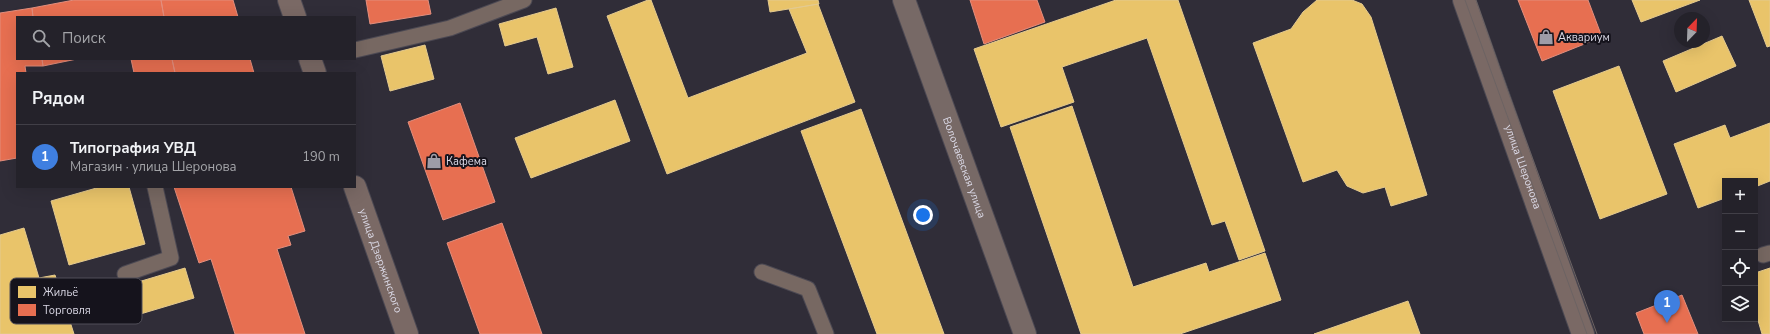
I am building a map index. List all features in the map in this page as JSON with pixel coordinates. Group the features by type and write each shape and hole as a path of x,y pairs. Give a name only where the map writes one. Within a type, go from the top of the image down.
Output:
{"main road":[{"path":"289,0 295,16"},
{"name":"Волочаевская улица","path":"904,0 1025,334"},
{"name":"улица Шеронова","path":"1464,0 1583,334"},
{"name":"улица Дзержинского","path":"355,188 407,334"}],"lane":[{"path":"356,50 450,28 524,0"},
{"path":"125,274 171,258 155,188"},
{"path":"762,272 808,289 826,334"}],"building: Жильё":[{"path":"651,0 688,98 807,53 789,9 818,4 855,102 667,174 607,16"},
{"path":"768,0 818,0 819,4 770,12"},
{"path":"1116,0 1178,0 1265,251 1239,260 1225,221 1212,225 1147,38 1062,67 1074,102 1001,127 974,49"},
{"path":"1317,0 1352,0 1362,4 1371,17 1427,195 1391,206 1385,187 1363,193 1347,186 1337,170 1303,182 1253,43 1291,29 1303,12"},
{"path":"1632,0 1700,0 1641,22"},
{"path":"1749,0 1770,0 1770,46 1767,47"},
{"path":"556,8 573,67 548,74 537,37 505,46 499,24"},
{"path":"1722,36 1736,66 1676,92 1663,61 1694,48 1710,48 1710,41"},
{"path":"425,45 434,79 390,91 381,56"},
{"path":"1619,66 1667,194 1600,219 1553,91"},
{"path":"615,100 630,141 531,178 515,138"},
{"path":"1072,106 1133,287 1206,263 1209,272 1265,253 1281,300 1180,334 1081,334 1010,127"},
{"path":"861,109 944,334 877,334 801,131"},
{"path":"1770,123 1770,181 1758,186 1758,178 1722,178 1722,199 1698,208 1674,144 1725,125 1730,138"},
{"path":"96,188 129,188 145,244 69,265 51,201"},
{"path":"24,228 39,278 10,278 10,324 71,324 74,334 0,334 0,235"},
{"path":"185,268 194,298 142,314 142,281"},
{"path":"1770,268 1770,334 1762,334 1758,320 1758,272"},
{"path":"55,275 56,278 39,278"},
{"path":"1408,301 1420,334 1314,334"}],"building: Торговля":[{"path":"74,0 161,0 164,16 33,16 32,8"},
{"path":"161,0 233,0 238,16 164,16"},
{"path":"366,0 428,0 431,14 370,24"},
{"path":"970,0 1037,0 1045,22 984,44"},
{"path":"1518,0 1588,0 1602,37 1542,61"},
{"path":"32,8 33,16 16,16 16,60 42,60 43,66 25,66 26,72 16,72 16,158 0,161 0,13"},
{"path":"42,60 72,60 43,66"},
{"path":"131,60 172,60 175,72 134,72"},
{"path":"172,60 250,60 254,72 175,72"},
{"path":"460,103 495,202 443,220 408,122"},
{"path":"174,188 291,188 305,231 288,236 291,245 277,249 305,334 235,334 211,259 199,263"},
{"path":"502,223 542,334 480,334 447,243"},
{"path":"1682,295 1698,334 1644,334 1636,313"}],"tram line":[{"path":"1465,0 1587,334"},
{"path":"1476,0 1597,334"}],"place":[{"name":"Аквариум","path":"1546,37"},
{"name":"Кафема","path":"434,161"},
{"name":"Типография УВД","path":"1667,323"}]}
